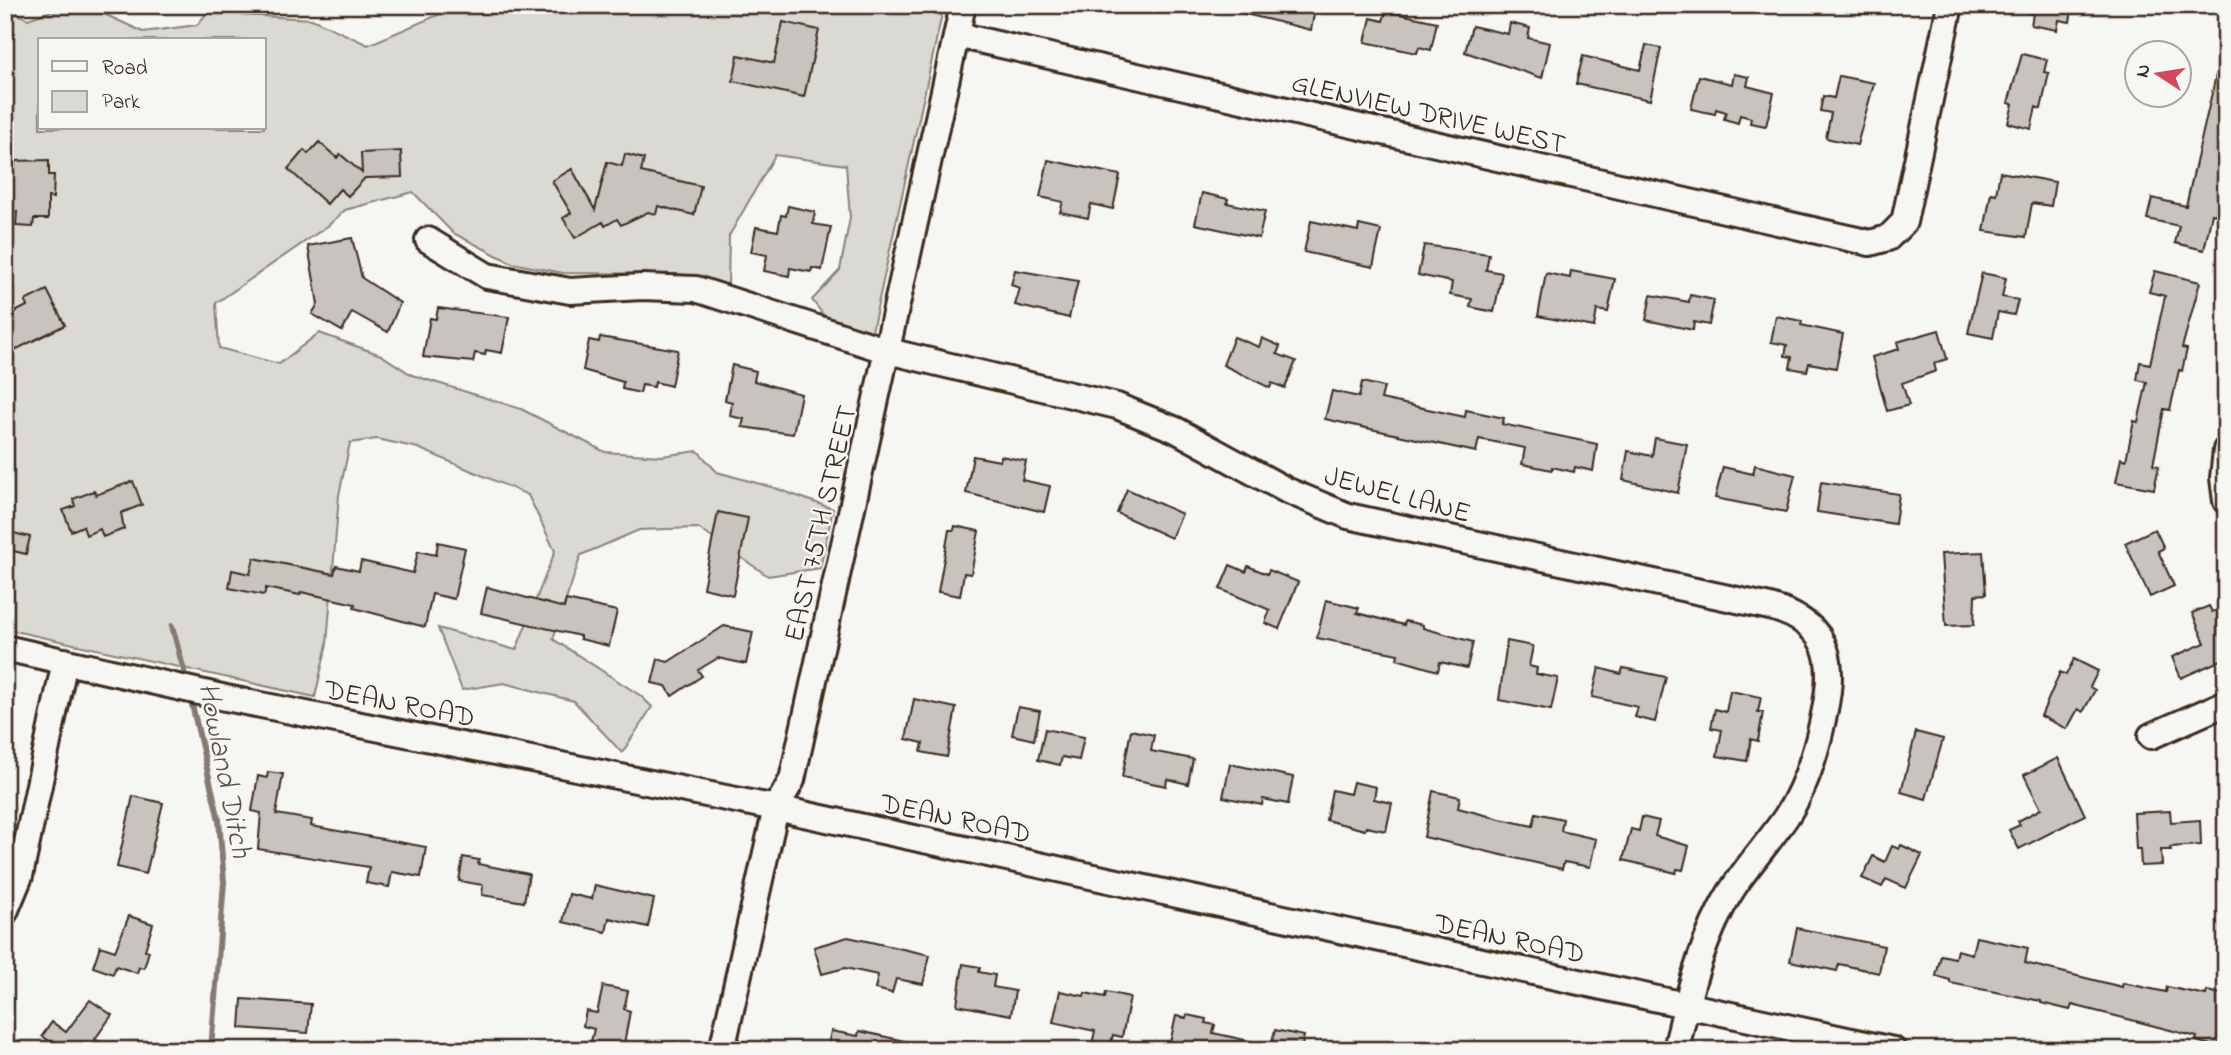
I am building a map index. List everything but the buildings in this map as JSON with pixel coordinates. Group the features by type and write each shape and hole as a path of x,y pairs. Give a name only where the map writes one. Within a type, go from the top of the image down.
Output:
{"street":[{"name":"EAST 75TH STREET","path":"722,1050 776,808 792,780 963,5"},
{"name":"GLENVIEW DRIVE WEST","path":"957,35 1861,242 1888,238 1904,222 1950,5"},
{"name":"JEWEL LANE","path":"428,240 487,276 570,291 642,287 696,289 888,351 1134,412 1193,438 1286,490 1348,516 1770,607 1800,618 1819,638 1828,654 1832,677 1817,749 1786,816 1721,908 1701,951 1686,1006"},
{"path":"2226,450 2223,478 2226,501"},
{"name":"DEAN ROAD","path":"5,648 226,698 776,808 1893,1050"},
{"path":"5,912 20,876 65,661"},
{"path":"2151,736 2226,704"},
{"path":"1676,1050 1686,1006"}],"green space":[{"path":"68,5 85,5 143,32 197,25 214,5 227,5 240,15 312,19 368,45 461,5 944,5 872,331 825,317 812,300 840,270 850,218 846,165 775,155 729,236 728,286 679,274 563,273 512,263 453,233 413,192 345,210 329,225 216,303 219,348 279,364 319,333 381,355 412,375 521,409 605,452 661,456 698,451 717,472 778,489 833,509 820,568 768,576 698,528 639,530 581,555 553,639 641,696 652,707 622,753 574,701 504,683 462,690 438,628 516,650 555,551 528,495 418,448 377,439 350,443 339,495 327,644 315,697 5,629 5,8 28,19"}],"waterway":[{"name":"Howland Ditch","path":"172,626 187,682"},
{"name":"Howland Ditch","path":"190,696 219,820 224,882 211,1050"}]}
